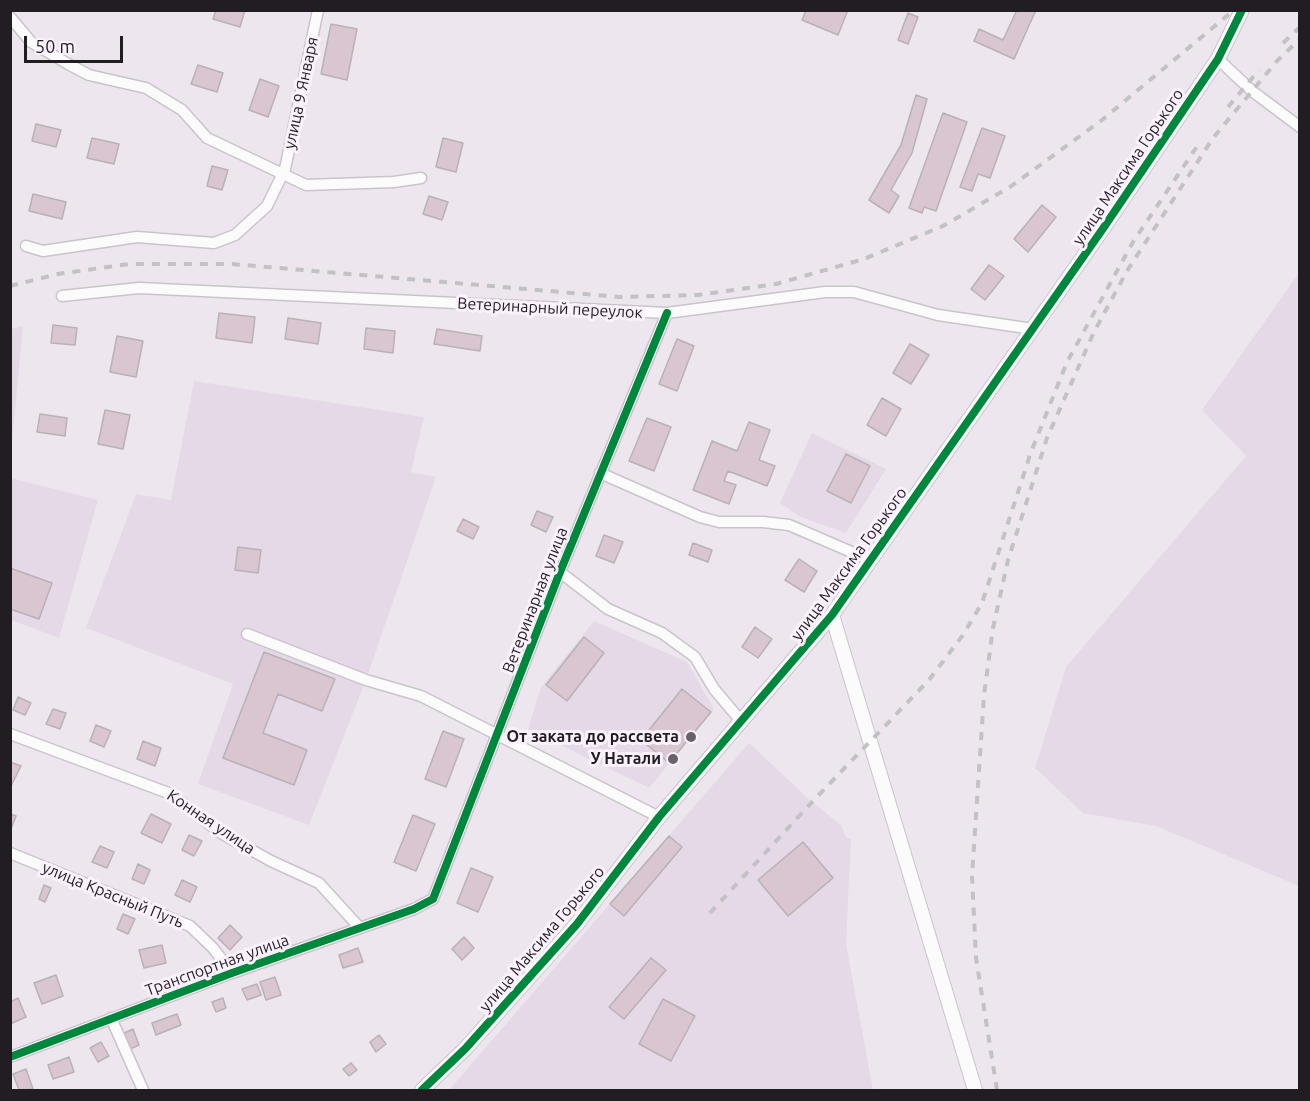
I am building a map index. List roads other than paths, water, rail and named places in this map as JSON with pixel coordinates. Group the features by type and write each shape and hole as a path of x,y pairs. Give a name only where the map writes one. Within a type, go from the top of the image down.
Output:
{"street":[{"name":"улица 9 Января","path":"26,246 43,251 137,237 214,243 235,235 267,206 282,174 303,95 318,10"},
{"name":"улица Максима Горького","path":"422,1090 465,1049 577,924 658,817 832,615 1033,329 1218,59 1242,10"},
{"name":"улица 9 Января","path":"10,17 31,42 68,64 89,75 146,88 182,111 207,138 306,185 394,182 420,178"},
{"path":"1218,59 1252,91 1299,127"},
{"name":"Ветеринарный переулок","path":"62,296 139,288 667,313 825,292 854,292 938,315 1033,329"},
{"name":"Ветеринарная улица","path":"433,899 560,572 667,313"},
{"path":"600,474 700,517 719,522 763,522 789,525 870,560"},
{"path":"560,572 608,609 662,633 695,657 714,689 741,721"},
{"path":"832,615 975,1090"},
{"path":"247,634 366,680 421,696 658,817"},
{"name":"Конная улица","path":"10,734 171,794 219,832 271,861 319,883 359,927"},
{"name":"улица Красный Путь","path":"10,853 190,926 213,948 232,973"},
{"name":"Транспортная улица","path":"10,1057 232,973 414,909 433,899"},
{"path":"111,1018 143,1090"}],"railway":[{"path":"10,286 58,274 129,264 232,264 620,297 698,295 776,284 864,259 943,226 1010,187 1102,120 1234,10"},
{"path":"1283,43 1300,27"},
{"path":"997,1090 976,958 972,876 984,695 993,628 1008,560 1047,438 1094,332 1127,271 1213,138 1277,61 1300,39"},
{"path":"1228,107 1259,70"},
{"path":"710,913 929,680 963,635 982,603 1031,452 1067,362 1133,242 1200,142"}],"place":[{"name":"От заката до рассвета","path":"691,737"},
{"name":"У Натали","path":"673,759"}]}
